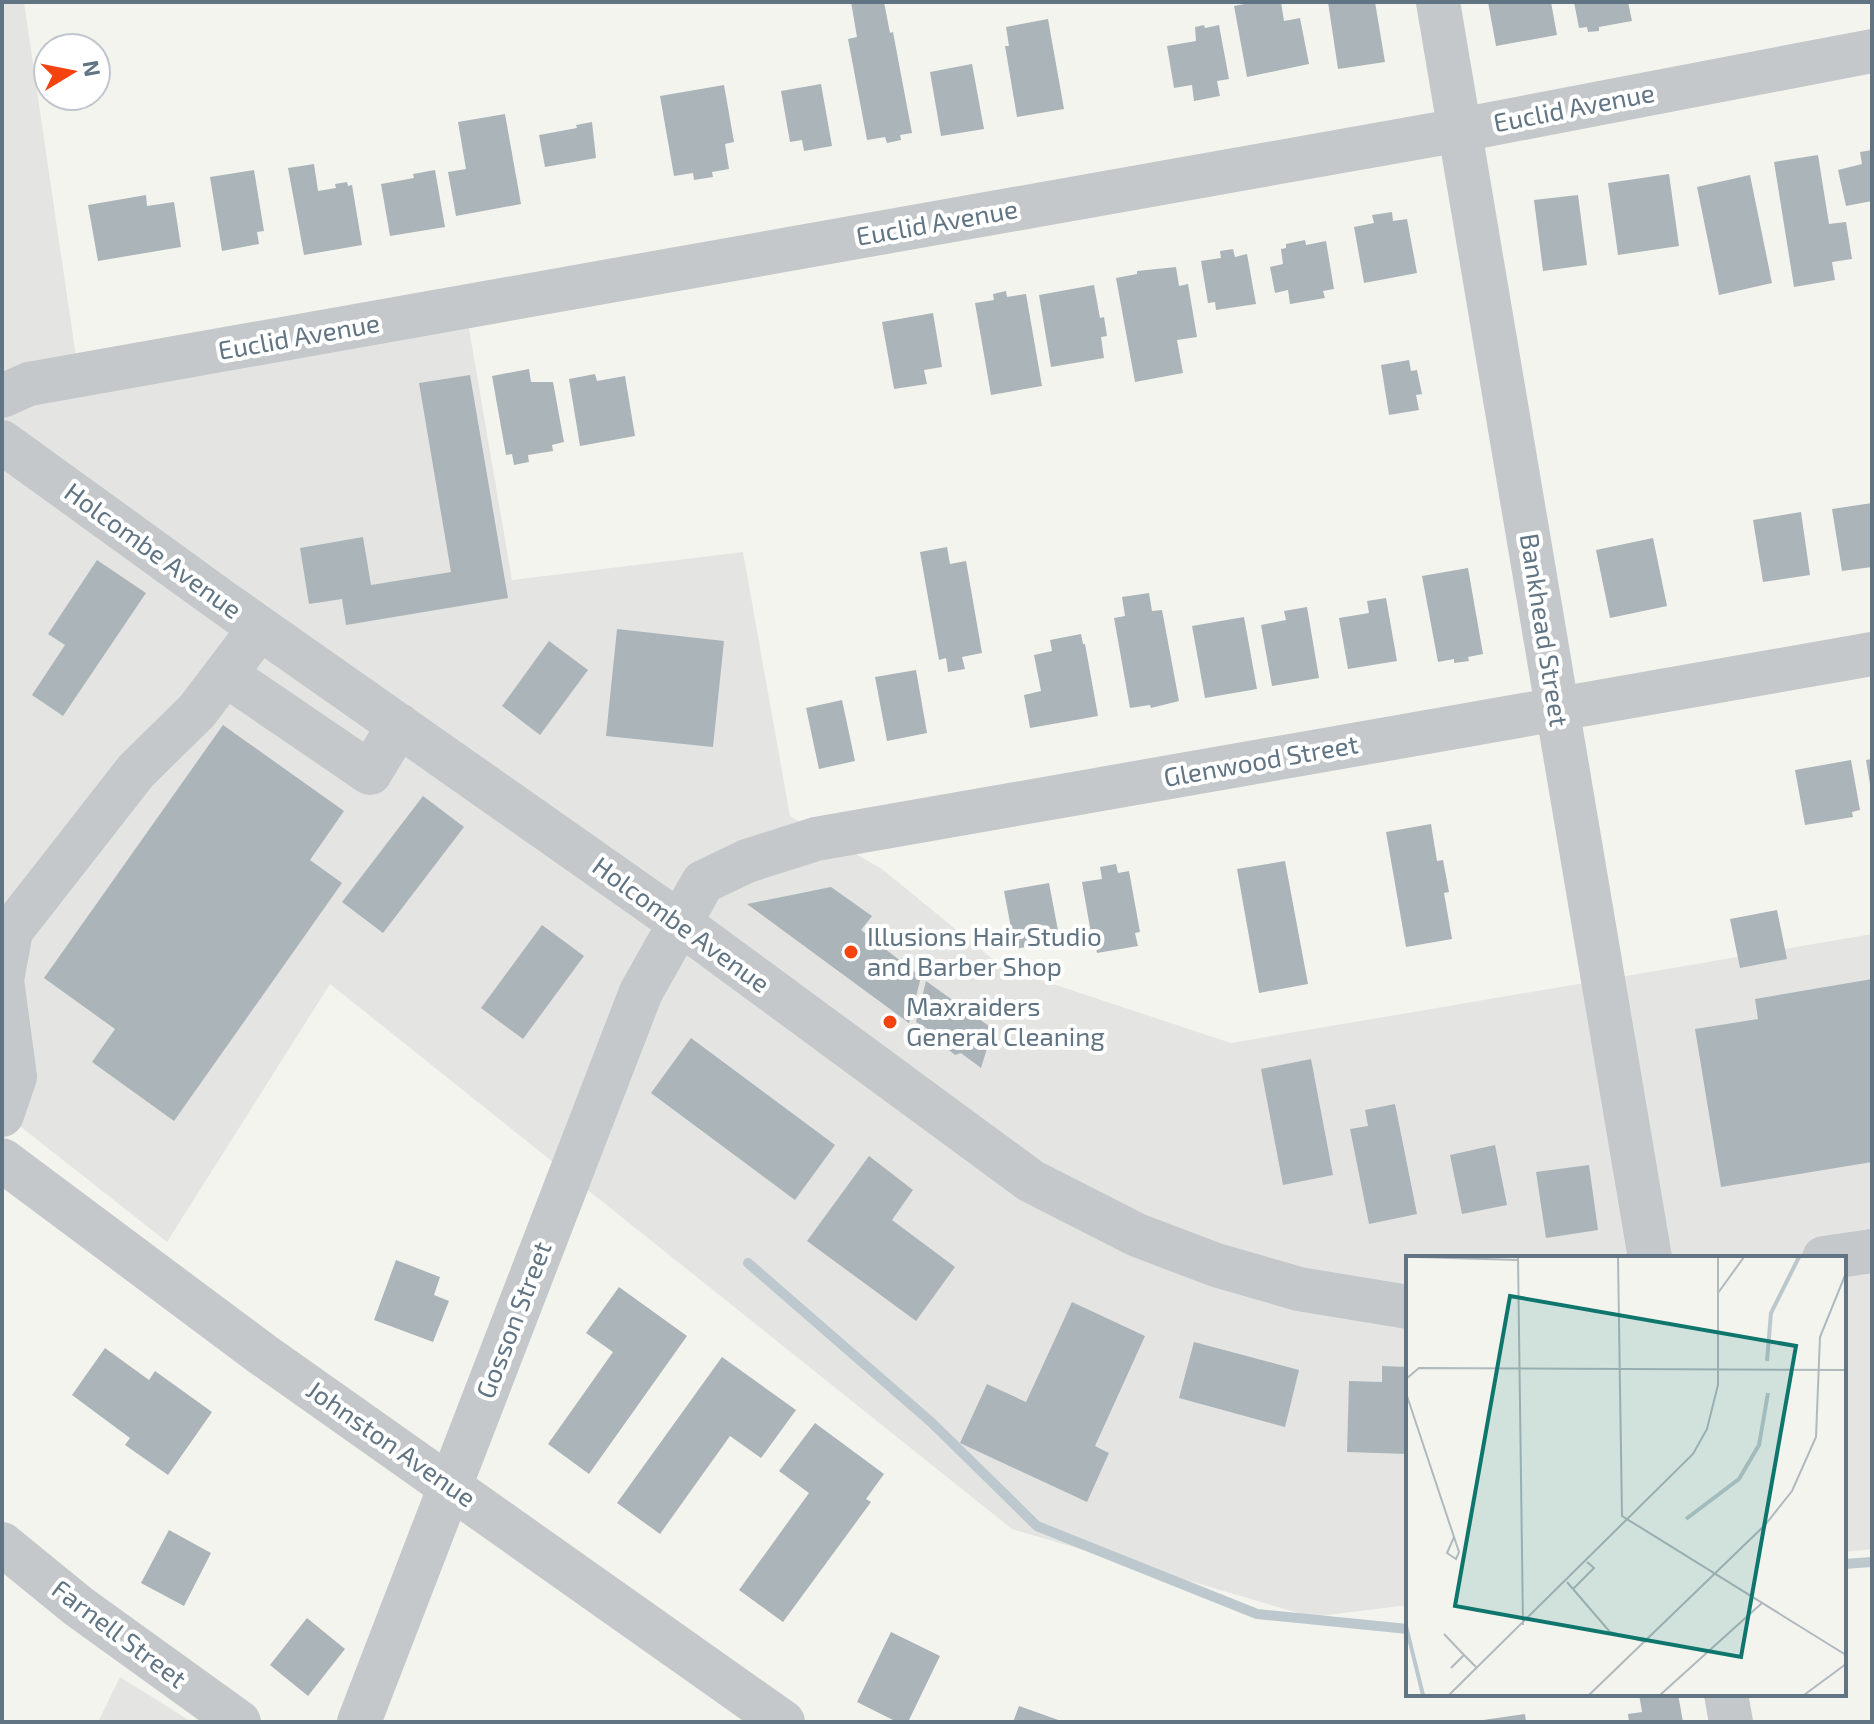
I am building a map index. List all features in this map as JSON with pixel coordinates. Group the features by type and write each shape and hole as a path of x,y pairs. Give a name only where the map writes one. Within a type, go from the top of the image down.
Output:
{"street":[{"name":"Bankhead Street","path":"1438,2 1650,1256"},
{"name":"Euclid Avenue","path":"2,396 29,384 1460,130 1872,51"},
{"name":"Holcombe Avenue","path":"2,442 260,628 680,923 1031,1181 1137,1235 1216,1265 1299,1289 1406,1307"},
{"path":"2,1115 15,1077 2,980 11,931 136,771 197,711 260,628"},
{"name":"Glenwood Street","path":"680,923 703,882 747,861 816,839 1872,654"},
{"path":"225,674 370,773 399,725"},
{"name":"Gosson Street","path":"359,1722 641,992 680,923"},
{"name":"Johnston Avenue","path":"2,1160 262,1354 783,1722"},
{"path":"1838,1256 1872,1251"},
{"name":"Farnell Street","path":"2,1544 78,1606 239,1722"},
{"path":"1726,1696 1731,1722"}],"shaded area":[{"path":"2,2 24,2 32,57 32,112 40,112 81,391 467,317 512,580 743,552 790,816 882,869 1002,967 1231,1043 1872,934 1872,1549 1846,1552 1846,1256 1406,1256 1406,1605 1312,1617 1012,1529 330,984 167,1242 2,1112"},
{"path":"120,1677 192,1722 98,1722"}],"building":[{"path":"851,2 884,2 890,33 893,32 912,133 900,135 901,140 887,143 885,137 867,140 848,39 857,37"},
{"path":"1281,2 1284,21 1300,18 1309,64 1247,77 1234,6"},
{"path":"1328,2 1375,2 1385,62 1338,69"},
{"path":"1488,2 1551,2 1557,35 1496,46"},
{"path":"1574,2 1628,2 1632,21 1588,32 1587,27 1579,28"},
{"path":"1048,19 1064,109 1017,117 1005,46 1009,46 1006,27"},
{"path":"1204,25 1205,28 1219,25 1229,79 1217,81 1220,96 1194,101 1192,85 1174,88 1167,46 1196,41 1195,27"},
{"path":"972,64 984,129 941,136 930,72"},
{"path":"821,84 832,146 804,151 802,140 790,142 781,91"},
{"path":"724,85 734,142 725,144 729,169 712,172 713,177 694,180 693,173 674,176 660,96"},
{"path":"505,114 521,204 456,216 448,172 466,169 458,122"},
{"path":"592,122 596,158 545,167 539,135"},
{"path":"1872,150 1872,201 1846,206 1838,170 1862,164 1860,152"},
{"path":"1818,155 1829,224 1846,222 1852,259 1832,262 1835,280 1794,287 1774,162"},
{"path":"314,164 318,191 336,188 335,184 347,182 348,186 352,185 362,245 304,255 288,168"},
{"path":"254,170 264,231 257,232 259,244 222,251 210,177"},
{"path":"435,170 445,227 390,236 381,184 414,178 413,174"},
{"path":"1669,174 1679,246 1618,255 1608,183"},
{"path":"1750,175 1772,283 1719,295 1697,187"},
{"path":"146,195 147,206 174,202 181,247 98,261 88,205"},
{"path":"1578,195 1587,265 1543,271 1534,200"},
{"path":"1392,212 1393,221 1407,219 1417,273 1364,283 1354,227 1374,223 1372,215"},
{"path":"1305,240 1306,245 1326,241 1334,289 1323,291 1325,298 1290,304 1288,290 1275,293 1270,267 1283,264 1281,249 1286,248 1286,244"},
{"path":"1233,249 1235,257 1247,254 1256,304 1216,310 1215,302 1208,303 1201,261 1221,258 1220,251"},
{"path":"1176,267 1179,286 1188,284 1197,337 1177,340 1183,373 1135,382 1116,278 1137,274 1137,271"},
{"path":"1094,285 1107,336 1101,337 1104,358 1051,367 1039,295"},
{"path":"1006,291 1007,297 1026,294 1042,386 991,395 975,303 994,300 993,294"},
{"path":"933,313 942,367 924,370 927,384 894,389 882,322"},
{"path":"1409,360 1411,371 1417,370 1422,394 1416,395 1419,410 1389,415 1381,365"},
{"path":"529,369 531,382 553,382 564,442 552,445 553,451 528,455 529,462 514,465 512,454 506,455 492,376"},
{"path":"595,374 597,381 625,376 635,436 580,446 569,379"},
{"path":"470,375 508,598 346,625 342,599 309,604 300,548 363,537 371,585 451,572 419,383"},
{"path":"1872,503 1872,567 1842,571 1832,509"},
{"path":"1801,512 1810,575 1763,582 1753,520"},
{"path":"1653,538 1667,606 1610,618 1596,550"},
{"path":"947,547 950,564 966,561 982,653 962,657 965,669 948,672 946,658 939,660 920,552"},
{"path":"97,560 146,593 63,716 32,695 65,645 48,634"},
{"path":"1468,568 1483,654 1468,657 1469,661 1454,663 1454,659 1438,662 1422,576"},
{"path":"1149,593 1152,611 1162,610 1179,701 1151,708 1150,705 1130,708 1114,618 1125,616 1122,597"},
{"path":"1386,598 1397,661 1348,669 1339,618 1369,613 1367,601"},
{"path":"1307,607 1319,678 1272,686 1261,625 1286,620 1284,611"},
{"path":"1244,617 1257,689 1205,698 1192,626"},
{"path":"617,629 724,641 713,747 606,736"},
{"path":"1081,634 1098,716 1030,728 1024,695 1041,691 1034,655 1052,651 1050,640"},
{"path":"549,641 588,670 540,735 502,706"},
{"path":"916,670 927,733 887,741 875,677"},
{"path":"842,700 855,761 819,769 806,708"},
{"path":"223,725 344,811 310,860 342,883 174,1121 92,1062 115,1029 44,978"},
{"path":"1872,759 1872,784 1870,784 1866,760"},
{"path":"1851,760 1860,810 1852,812 1853,817 1805,825 1795,770"},
{"path":"423,796 464,827 383,933 342,902"},
{"path":"1431,824 1437,861 1443,860 1449,892 1444,893 1452,939 1406,947 1386,832"},
{"path":"1285,861 1308,984 1259,993 1237,869"},
{"path":"1116,864 1118,873 1129,871 1140,932 1135,933 1138,946 1097,953 1082,882 1102,879 1100,867"},
{"path":"1049,883 1060,941 1015,949 1004,891"},
{"path":"831,887 872,916 861,930 921,977 909,1023 747,904"},
{"path":"1777,910 1787,959 1740,968 1730,919"},
{"path":"542,925 584,956 523,1039 481,1008"},
{"path":"1872,979 1872,1162 1721,1187 1695,1029 1758,1019 1755,999"},
{"path":"926,981 993,1029 981,1068 961,1053 955,1055 940,1043 941,1037 916,1022"},
{"path":"691,1038 835,1145 795,1200 651,1093"},
{"path":"1311,1059 1333,1175 1283,1185 1261,1069"},
{"path":"1395,1104 1417,1214 1369,1224 1350,1129 1368,1126 1365,1110"},
{"path":"1495,1145 1507,1205 1462,1214 1450,1155"},
{"path":"869,1156 913,1190 892,1220 955,1267 916,1321 807,1241"},
{"path":"1589,1165 1598,1230 1546,1238 1536,1172"},
{"path":"396,1260 440,1277 434,1295 449,1301 433,1342 374,1320"},
{"path":"619,1287 687,1336 589,1474 548,1444 613,1352 586,1333"},
{"path":"1072,1302 1145,1336 1095,1446 1109,1453 1087,1502 960,1443 987,1384 1026,1402"},
{"path":"1194,1342 1299,1370 1285,1427 1179,1398"},
{"path":"105,1348 149,1380 155,1371 212,1412 168,1475 125,1445 130,1438 72,1395"},
{"path":"722,1357 796,1410 761,1458 730,1436 660,1534 617,1503"},
{"path":"1382,1366 1406,1367 1406,1454 1347,1452 1349,1381 1382,1382"},
{"path":"815,1423 884,1474 866,1499 871,1502 783,1622 739,1590 809,1493 779,1471"},
{"path":"169,1530 211,1553 184,1606 141,1583"},
{"path":"307,1618 345,1649 308,1696 270,1665"},
{"path":"891,1632 940,1656 908,1722 897,1722 857,1702"},
{"path":"1639,1696 1678,1696 1683,1722 1629,1722 1628,1714 1642,1712"},
{"path":"1019,1706 1064,1722 1013,1722"},
{"path":"1525,1714 1526,1722 1483,1722 1483,1720"}],"waterway":[{"path":"748,1263 931,1422 1037,1526 1257,1614 1406,1629"},
{"path":"1846,1564 1872,1562"}],"place":[{"name":"Illusions Hair Studio and Barber Shop","path":"851,952"},
{"name":"Maxraiders General Cleaning","path":"890,1022"}]}
